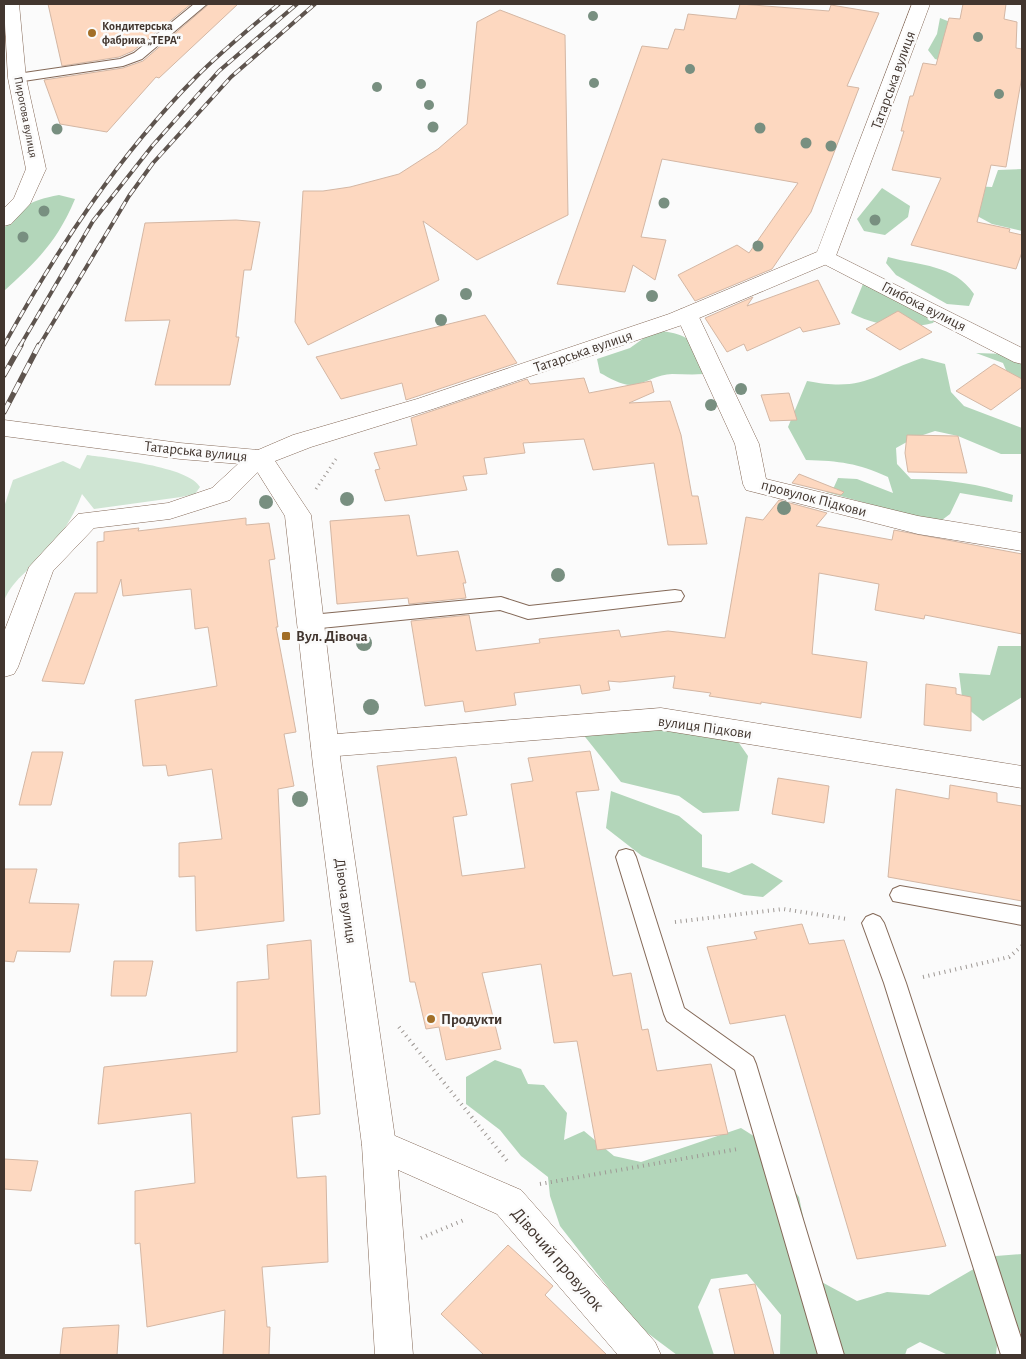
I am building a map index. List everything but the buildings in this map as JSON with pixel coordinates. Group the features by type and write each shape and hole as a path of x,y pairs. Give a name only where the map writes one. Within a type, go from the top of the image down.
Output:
{"street":[{"name":"Пирогова вулиця","path":"4,220 23,200 36,169 17,78 10,4"},
{"name":"Татарська вулиця","path":"4,428 180,451 260,458 302,441 425,404 687,315 826,256 921,4"},
{"name":"Глибока вулиця","path":"826,256 1022,356"},
{"name":"провулок Підкови","path":"687,315 747,444 755,484 918,525 1022,542"},
{"name":"Дівоча вулиця","path":"260,458 298,515 325,746 379,1145 394,1355"},
{"path":"4,667 42,567 87,520 170,512 221,494 260,458"},
{"name":"вулиця Підкови","path":"325,746 661,719 1022,777"},
{"name":"Дівочий провулок","path":"379,1145 509,1202 642,1355"}],"lane":[{"path":"17,78 123,62 138,56 201,4"},
{"path":"310,622 501,603 528,613 675,596"},
{"path":"626,857 675,1014 745,1064 831,1355"},
{"path":"900,895 1022,916"},
{"path":"873,923 895,983 1014,1355"}],"path":[{"path":"317,496 316,486 340,454"},
{"path":"648,926 783,909 873,923"},
{"path":"895,983 1009,957 1022,946"},
{"path":"537,1184 769,1144"}],"green space":[{"path":"940,18 960,26 952,64 935,59 928,50 937,34"},
{"path":"1022,169 1022,231 992,224 968,211 971,186 992,187 998,170"},
{"path":"882,188 910,206 908,217 885,235 864,231 857,219"},
{"path":"59,195 75,199 61,227 45,250 4,291 4,228 28,205 40,199"},
{"path":"888,257 936,268 957,277 974,294 969,306 947,304 896,275 886,263"},
{"path":"863,284 939,314 933,323 923,325 891,326 870,321 851,313"},
{"path":"662,331 683,336 697,347 706,360 703,374 667,374 638,384 629,385 600,373 597,359 630,348 644,338"},
{"path":"976,353 1006,354 1022,361 1022,386 1011,382 1003,363"},
{"path":"922,358 945,364 951,392 964,406 1022,428 1022,454 1001,454 958,436 935,431 914,438 896,448 897,464 911,479 950,481 988,488 1013,495 1012,502 960,493 950,514 938,523 826,492 834,487 838,478 857,479 893,493 888,477 877,472 848,464 806,460 788,427 807,381 826,384 856,383 879,376"},
{"path":"87,455 130,461 166,469 193,480 200,487 195,494 181,497 94,509 82,494 60,536 44,555 19,579 4,601 4,507 13,480 63,461 80,469"},
{"path":"998,646 1022,646 1022,697 983,721 963,705 959,673 990,675"},
{"path":"594,730 730,730 748,756 739,811 703,813 679,796 621,782 582,733"},
{"path":"611,791 679,816 702,835 702,867 729,873 752,863 783,881 763,897 744,895 642,856 606,828"},
{"path":"495,1060 521,1069 528,1084 544,1085 567,1113 564,1140 584,1131 614,1156 641,1162 741,1128 779,1152 785,1179 799,1197 816,1279 857,1301 887,1292 929,1295 996,1256 1022,1254 1022,1332 997,1345 996,1355 948,1355 920,1342 907,1349 905,1355 780,1355 781,1315 747,1274 711,1279 698,1307 714,1355 677,1355 638,1326 560,1226 550,1196 548,1177 521,1156 500,1130 466,1104 466,1077"}],"railway":[{"path":"4,345 68,238 115,171 168,107 196,77 279,4"},
{"path":"20,346 93,221 153,145 219,71 297,4"},
{"path":"39,346 129,196 153,163 231,77 315,4"},
{"path":"4,375 21,345"},
{"path":"4,412 39,345"}],"place":[{"name":"Кондитерська фабрика „ТЕРА“","path":"92,33"},
{"name":"Вул. Дівоча","path":"286,636"},
{"name":"Продукти","path":"431,1019"}]}
